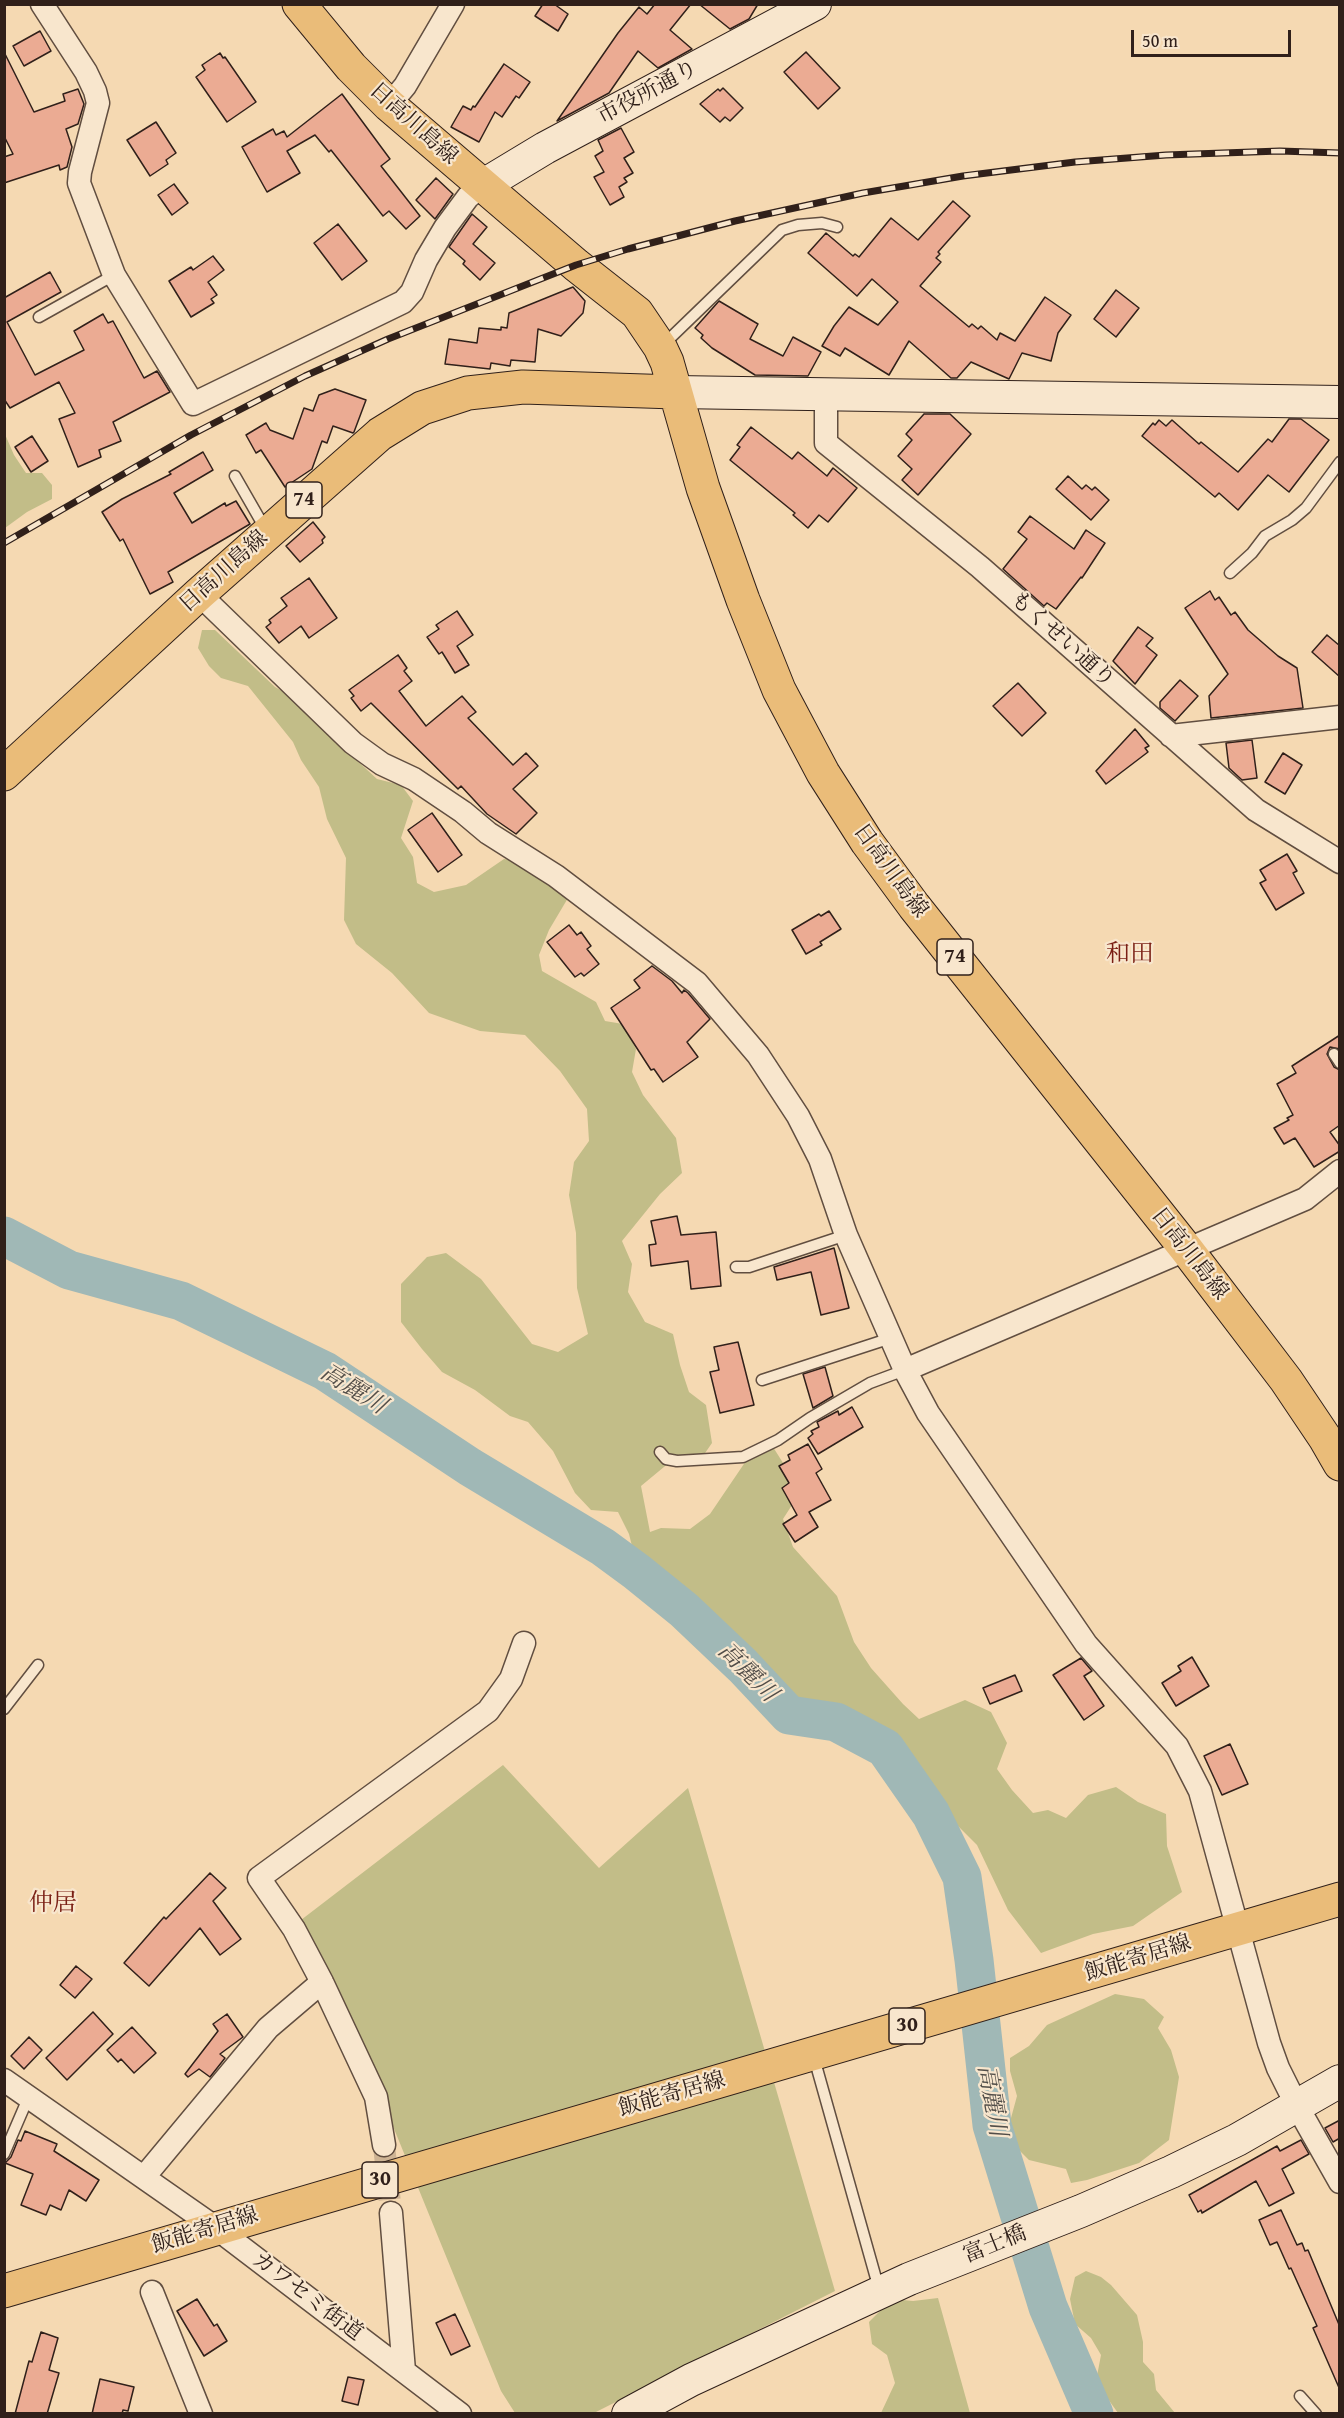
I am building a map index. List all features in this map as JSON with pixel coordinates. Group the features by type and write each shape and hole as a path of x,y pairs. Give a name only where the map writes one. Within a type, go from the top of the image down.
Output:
{"main road":[{"name":"日高川島線","path":"299,4 351,66 389,105 482,186 637,313 660,347 667,362 703,488 743,600 779,690 823,773 867,842 914,906 1187,1250 1286,1380 1340,1464"},
{"name":"日高川島線","path":"4,774 267,533 380,434 422,408 468,393 523,387 675,392"},
{"name":"飯能寄居線","path":"4,2291 1340,1899"}],"street":[{"path":"42,4 87,72 95,90 98,103 80,172 80,183 114,275 193,404 403,302 412,292 445,228 468,197 482,186"},
{"path":"389,105 405,86 453,4"},
{"name":"市役所通り","path":"482,186 545,148 815,4"},
{"path":"675,392 1340,402"},
{"name":"もくせい通り","path":"826,395 826,443 980,567 1256,810 1340,862"},
{"path":"200,594 353,743 382,764 414,779 463,812 488,833 556,876 697,983 758,1054 798,1116 820,1159 846,1235 905,1370 928,1413 1086,1644 1177,1746 1200,1791 1269,2043 1297,2106 1340,2182"},
{"path":"1171,736 1340,717"},
{"path":"905,1370 1305,1199 1340,1171"},
{"path":"384,2145 376,2097 322,1982 294,1929 259,1878 488,1711 511,1679 524,1643"},
{"path":"144,2177 268,2028 322,1982"},
{"name":"カワセミ街道","path":"4,2080 216,2228 460,2414"},
{"name":"富士橋","path":"628,2414 691,2380 909,2279 1082,2211 1171,2172 1237,2140 1340,2081"},
{"path":"391,2212 404,2371"},
{"path":"152,2292 201,2414"}],"lane":[{"path":"660,347 782,230 798,225 822,223 837,227"},
{"path":"39,317 114,275"},
{"path":"1230,573 1252,553 1265,536 1292,520 1306,508 1340,462"},
{"path":"235,476 267,533"},
{"path":"736,1266 749,1267 846,1235"},
{"path":"762,1380 891,1338"},
{"path":"660,1452 666,1459 677,1461 743,1458 778,1440 810,1418 870,1383 905,1370"},
{"path":"4,1709 38,1665"},
{"path":"816,2065 880,2293"},
{"path":"4,2154 29,2096"},
{"path":"1300,2396 1316,2414"}],"shaded area":[{"path":"4,432 14,455 26,473 42,473 52,485 52,499 27,512 5,528"},
{"path":"202,630 215,630 275,687 295,698 325,731 377,779 401,785 413,801 401,838 413,857 417,883 434,892 466,885 504,859 522,861 568,898 549,930 539,955 542,971 596,1002 605,1021 623,1024 636,1049 632,1072 643,1095 676,1138 682,1173 660,1194 622,1241 632,1264 628,1292 645,1322 673,1334 689,1392 706,1405 712,1443 703,1456 676,1457 641,1486 650,1532 661,1528 690,1529 710,1514 750,1455 773,1447 795,1482 792,1505 783,1519 793,1547 837,1596 854,1642 871,1668 903,1704 919,1719 965,1700 991,1712 1007,1743 997,1769 1033,1813 1048,1810 1066,1818 1088,1795 1116,1787 1138,1802 1166,1814 1167,1846 1182,1892 1133,1926 1093,1934 1041,1953 1008,1910 977,1845 952,1820 913,1763 892,1741 871,1722 837,1710 807,1709 776,1690 752,1690 730,1676 722,1663 715,1628 685,1600 652,1576 633,1550 629,1534 618,1512 591,1510 575,1493 553,1451 528,1422 510,1416 475,1390 442,1372 401,1322 401,1284 427,1257 446,1253 481,1279 532,1344 558,1352 588,1334 577,1288 576,1233 569,1195 574,1162 589,1141 587,1109 560,1071 525,1035 480,1031 429,1013 392,973 356,944 344,920 346,858 327,819 319,787 301,760 293,742 248,686 221,678 209,666 198,648"},
{"path":"503,1765 599,1868 688,1788 835,2291 594,2413 515,2413 501,2391 388,2114 301,1920"},
{"path":"1115,1994 1144,1999 1164,2017 1158,2028 1171,2050 1179,2077 1169,2140 1139,2163 1071,2183 1066,2169 1029,2160 1016,2147 1008,2129 1017,2096 1010,2071 1010,2058 1029,2046 1047,2025"},
{"path":"1086,2271 1101,2277 1111,2285 1137,2315 1143,2342 1143,2362 1154,2374 1156,2390 1175,2413 1118,2413 1108,2399 1097,2376 1101,2355 1091,2338 1075,2324 1070,2299 1075,2277"},
{"path":"938,2298 970,2413 881,2413 895,2383 887,2355 872,2344 869,2322 892,2299 913,2301"}],"building":[{"path":"543,4 554,4 568,14 558,31 535,16"},
{"path":"655,4 691,4 670,30 692,49 658,68 638,51 609,93 557,121 618,33 639,7 647,14"},
{"path":"699,4 758,4 749,19 730,29"},
{"path":"40,31 51,51 24,66 13,46"},
{"path":"4,52 34,112 65,101 63,94 78,89 84,104 78,124 66,129 72,147 67,167 60,170 59,165 4,183 4,157 13,154 4,136"},
{"path":"806,52 840,88 818,109 784,72"},
{"path":"220,53 256,102 227,122 196,77 205,70 202,65"},
{"path":"504,64 530,82 519,98 516,96 502,117 495,112 479,142 451,127 463,106 471,110 473,106 475,107"},
{"path":"723,88 743,108 730,121 725,117 720,122 700,104 718,89 720,91"},
{"path":"342,94 390,159 381,166 420,216 406,229 389,211 383,216 331,150 329,152 315,135 287,151 300,173 267,192 242,147 273,129 276,135 284,131 287,137"},
{"path":"156,122 176,153 166,160 168,164 150,176 127,140"},
{"path":"621,128 634,152 624,158 633,173 624,178 627,182 619,187 624,197 610,205 594,177 604,172 595,156 603,151 598,140"},
{"path":"436,178 453,194 435,219 416,200"},
{"path":"174,184 188,203 172,215 158,195"},
{"path":"953,201 970,216 938,252 940,254 936,258 941,262 920,286 969,327 972,324 978,329 981,326 997,340 1000,333 1015,341 1045,297 1071,315 1058,333 1051,361 1022,353 1009,379 971,362 957,378 951,378 909,341 889,375 845,348 840,356 822,346 849,307 878,325 898,302 872,279 857,296 808,253 826,233 853,256 855,254 859,257 891,218 918,240"},
{"path":"472,214 487,227 473,244 495,263 480,280 463,264 465,261 449,247"},
{"path":"338,224 367,261 342,280 314,243"},
{"path":"213,256 224,270 208,282 217,295 211,299 214,303 191,317 169,281 191,267 193,270"},
{"path":"50,272 61,292 7,322 35,375 84,350 74,331 103,314 108,323 113,321 144,378 157,371 170,392 113,422 121,441 99,450 101,457 78,467 59,419 75,413 59,382 10,408 4,399 4,298"},
{"path":"573,287 585,301 583,313 561,336 538,329 535,362 511,360 510,366 491,363 490,369 445,364 449,339 477,343 479,328 501,330 501,327 507,328 509,313"},
{"path":"1116,290 1139,308 1116,337 1094,319"},
{"path":"719,301 758,324 750,339 783,356 793,337 821,352 808,376 755,375 712,348 701,338 703,335 695,328"},
{"path":"335,389 366,400 354,432 333,426 327,443 322,441 312,469 285,487 261,450 256,453 246,435 266,423 270,430 293,439 304,408 313,411 319,395"},
{"path":"924,414 950,414 971,434 918,495 902,480 912,469 898,456 912,440 906,434"},
{"path":"1289,419 1301,419 1329,440 1289,492 1268,475 1238,510 1219,493 1215,497 1142,436 1153,423 1155,425 1159,420 1166,426 1172,420 1199,444 1201,442 1238,472 1268,439 1272,442"},
{"path":"751,427 792,459 798,452 827,476 833,468 857,488 828,522 819,515 808,528 793,515 795,513 730,460 740,447 737,445"},
{"path":"32,436 48,461 31,472 15,447"},
{"path":"203,452 213,470 174,493 192,523 225,503 226,506 236,501 250,524 168,572 173,582 150,594 123,539 120,541 102,512 171,474 169,472"},
{"path":"1068,476 1082,489 1086,485 1092,490 1095,487 1109,500 1091,520 1056,489"},
{"path":"1030,516 1074,549 1086,530 1105,543 1082,578 1056,609 1047,603 1044,606 1003,569 1027,539 1018,532"},
{"path":"313,522 325,537 322,540 323,543 300,562 286,546"},
{"path":"309,578 337,618 309,638 301,626 279,643 266,627 271,623 269,620 287,606 281,598"},
{"path":"1210,591 1215,600 1219,597 1231,615 1235,612 1248,630 1278,656 1297,668 1303,708 1211,718 1209,696 1228,674 1185,608"},
{"path":"457,611 473,635 457,646 469,665 455,673 442,652 439,654 427,637 439,629 436,625"},
{"path":"1138,627 1153,638 1146,646 1157,655 1135,684 1113,661"},
{"path":"1327,635 1340,646 1340,677 1312,652"},
{"path":"398,655 407,668 404,671 412,681 399,691 426,726 462,696 476,712 468,718 513,765 526,753 538,766 513,789 537,813 516,834 487,814 461,786 458,789 371,703 361,711 351,698 354,696 349,690"},
{"path":"1180,680 1198,696 1175,721 1160,708 1160,702"},
{"path":"1018,683 1046,713 1022,736 993,706"},
{"path":"1135,729 1149,746 1145,748 1148,752 1106,784 1096,771"},
{"path":"1252,740 1257,778 1242,780 1229,768 1226,743"},
{"path":"1283,753 1302,765 1285,794 1265,782"},
{"path":"432,813 462,855 438,872 408,830"},
{"path":"1287,854 1297,871 1293,873 1304,893 1276,910 1260,883 1266,880 1260,870"},
{"path":"829,911 841,929 820,942 822,945 806,954 792,930 819,914 821,916"},
{"path":"569,925 577,935 581,932 591,946 587,949 599,964 584,976 581,973 575,977 547,942"},
{"path":"652,966 672,981 682,993 684,990 688,993 710,1019 687,1042 698,1057 663,1082 654,1069 651,1070 611,1008 640,988 634,980"},
{"path":"1340,1035 1340,1049 1330,1047 1327,1054 1334,1067 1340,1070 1340,1125 1330,1132 1340,1146 1340,1151 1314,1167 1295,1138 1284,1144 1274,1128 1289,1120 1287,1118 1293,1115 1277,1084 1296,1073 1292,1066"},
{"path":"677,1216 681,1235 716,1232 721,1286 691,1289 688,1261 651,1266 649,1245 656,1244 651,1221"},
{"path":"834,1248 849,1308 821,1315 811,1272 777,1280 774,1267"},
{"path":"738,1342 754,1405 720,1413 710,1372 719,1370 714,1347"},
{"path":"825,1367 833,1396 813,1408 803,1374"},
{"path":"852,1407 863,1427 818,1454 808,1438 813,1434 811,1431 819,1427 817,1422 838,1411 839,1415"},
{"path":"808,1444 822,1469 816,1473 831,1500 809,1512 818,1527 795,1542 783,1524 797,1515 782,1488 789,1483 779,1466 790,1460 788,1455"},
{"path":"1192,1657 1209,1686 1176,1706 1162,1683 1181,1671 1178,1666"},
{"path":"1081,1658 1092,1671 1084,1676 1104,1706 1084,1720 1053,1675"},
{"path":"1015,1675 1022,1691 990,1704 983,1688"},
{"path":"1230,1744 1248,1784 1222,1795 1204,1756"},
{"path":"210,1873 226,1888 213,1901 241,1939 220,1955 200,1928 149,1986 124,1963 164,1917 166,1919"},
{"path":"76,1966 92,1979 75,1998 60,1985"},
{"path":"93,2012 113,2034 67,2080 46,2058"},
{"path":"227,2014 243,2037 220,2054 225,2058 210,2077 199,2069 188,2077 185,2074 218,2031 213,2024"},
{"path":"132,2027 156,2053 134,2073 121,2059 118,2062 107,2050"},
{"path":"29,2037 42,2050 24,2069 11,2056"},
{"path":"1340,2120 1340,2138 1333,2142 1325,2128"},
{"path":"25,2131 57,2144 54,2151 99,2180 86,2201 69,2190 61,2210 50,2205 46,2215 21,2205 33,2174 5,2163 11,2157 18,2140 21,2141"},
{"path":"1301,2140 1309,2154 1282,2169 1294,2193 1269,2206 1256,2181 1202,2213 1201,2210 1198,2212 1189,2195 1277,2146 1280,2151"},
{"path":"1281,2210 1297,2245 1302,2243 1305,2251 1308,2250 1340,2327 1340,2390 1313,2328 1317,2326 1291,2268 1289,2269 1277,2242 1270,2245 1259,2220"},
{"path":"197,2299 214,2326 217,2324 227,2341 204,2356 177,2311"},
{"path":"455,2314 470,2346 451,2355 436,2323"},
{"path":"41,2332 58,2338 49,2370 59,2373 47,2414 15,2414 29,2361 32,2362"},
{"path":"348,2377 364,2380 358,2405 342,2401"},
{"path":"100,2379 134,2387 128,2411 123,2410 122,2414 92,2414"}],"waterway":[{"name":"高麗川","path":"4,1236 69,1270 181,1301 325,1371 470,1467 603,1547 637,1572 684,1610 743,1666 789,1715 836,1722 885,1748 931,1814 962,1877 974,1960 992,2125 1048,2307 1094,2414"}],"tunnel":[{"path":"384,2145 391,2213"}],"railway":[{"path":"4,543 191,435 305,376 388,339 576,265 628,249 735,221 863,193 963,176 1075,162 1166,155 1280,151 1340,153"}],"district":[{"name":"和田","path":"1130,955"},
{"name":"仲居","path":"53,1904"}]}
